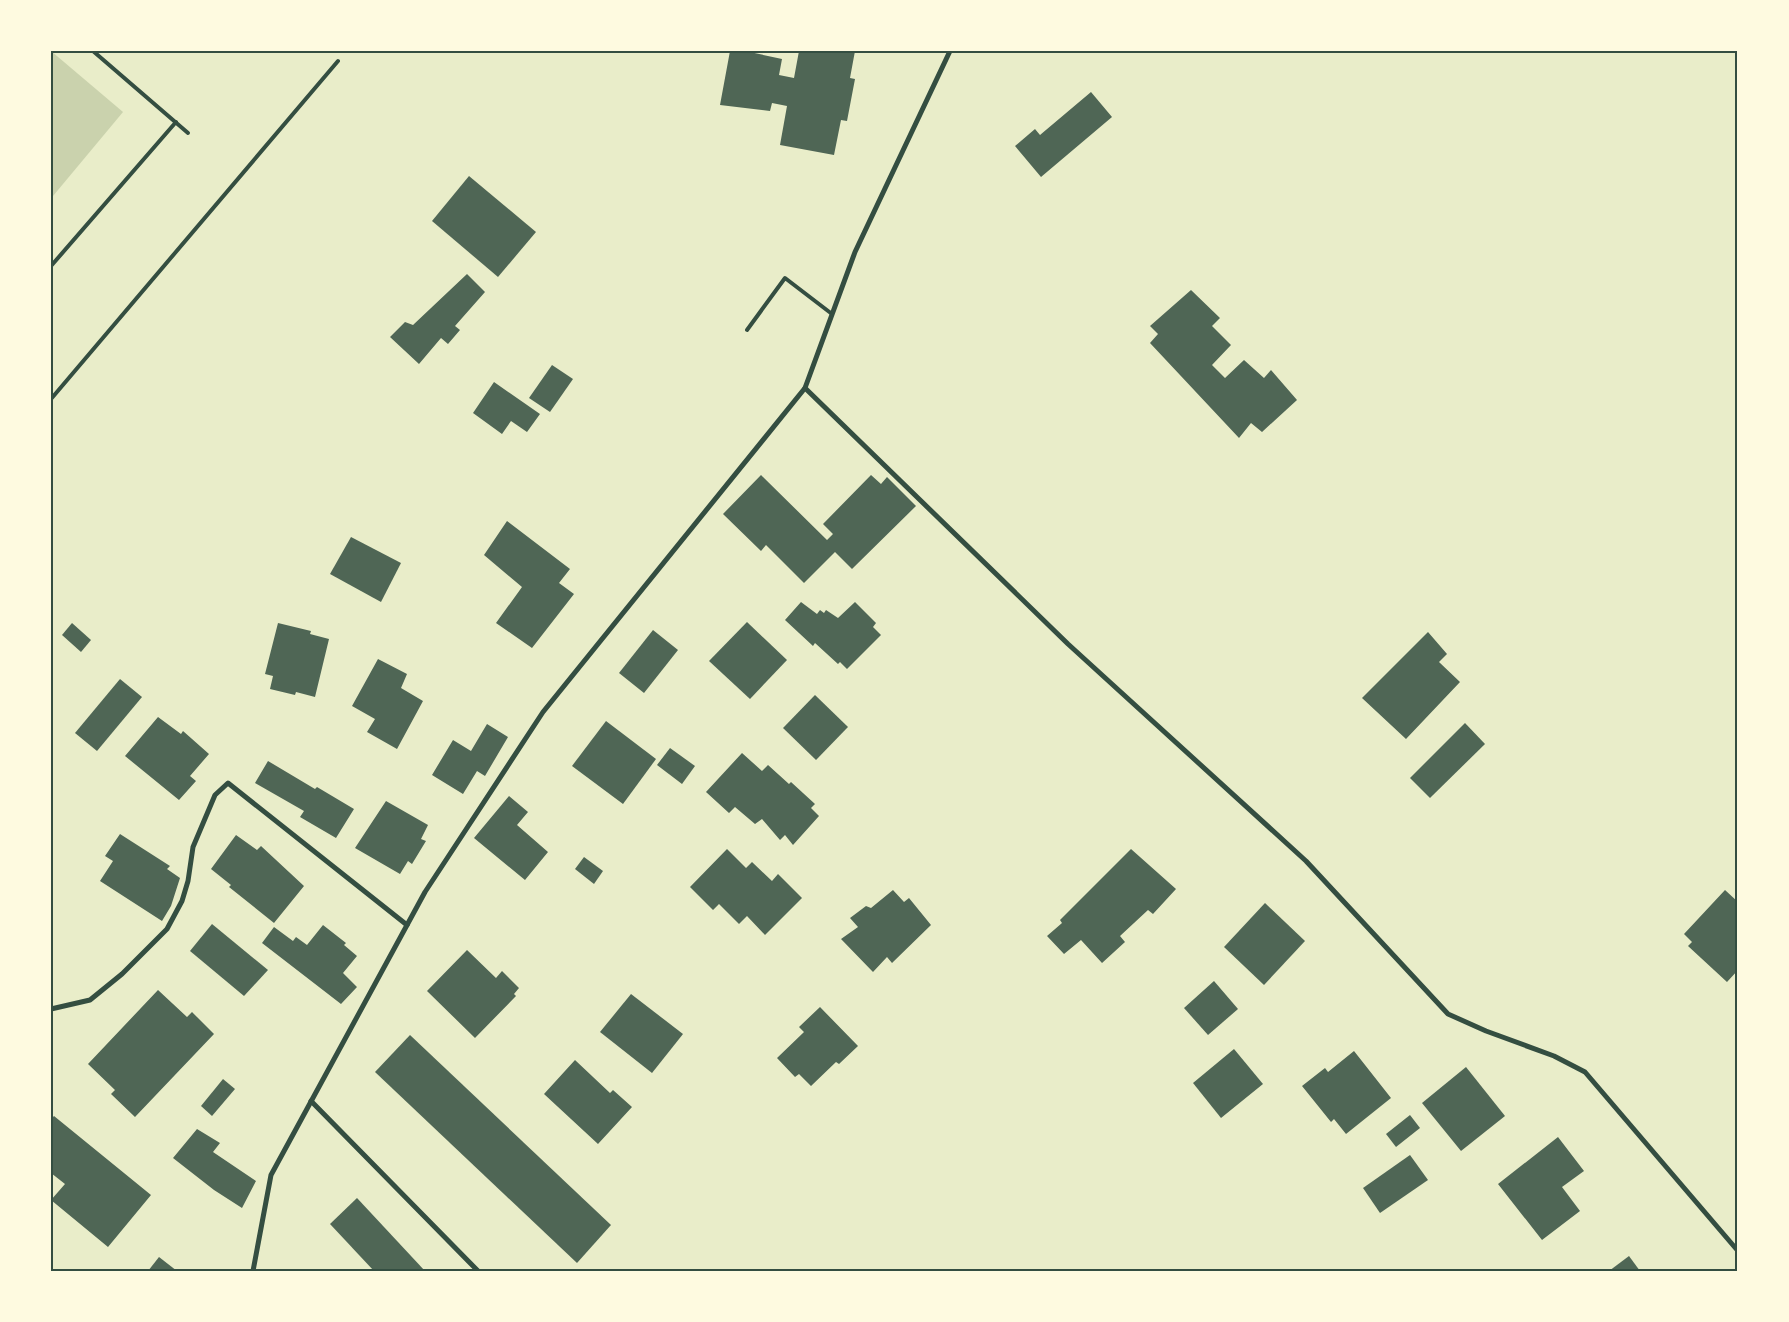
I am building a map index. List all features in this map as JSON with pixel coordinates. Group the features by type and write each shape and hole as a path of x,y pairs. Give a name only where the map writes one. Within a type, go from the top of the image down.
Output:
{"street":[{"path":"253,1271 271,1175 426,892 543,712 805,388 855,252 950,51"},
{"path":"805,388 1068,644 1306,861 1448,1014 1486,1031 1554,1056 1585,1072 1738,1250"},
{"path":"51,1009 90,1000 122,974 167,929 184,894 193,847 215,795 228,783 407,925"},
{"path":"311,1101 478,1271"}],"lane":[{"path":"93,51 188,132"},
{"path":"51,399 338,61"},
{"path":"51,266 176,122"},
{"path":"747,330 785,278 832,314"}],"green space":[{"path":"51,51 123,112 53,196 51,195"}],"building":[{"path":"730,51 745,51 782,59 779,75 794,78 799,51 855,51 850,78 855,79 847,121 841,120 834,155 780,145 787,106 772,103 770,111 720,105"},
{"path":"1091,92 1112,117 1041,177 1015,146 1035,129 1040,135"},
{"path":"469,176 536,232 498,277 432,221"},
{"path":"467,274 485,292 455,326 460,330 448,344 441,338 419,364 390,337 405,322 413,325"},
{"path":"1191,290 1220,318 1212,326 1231,345 1212,365 1225,378 1244,360 1264,378 1271,370 1297,400 1262,432 1251,423 1239,438 1150,343 1158,334 1150,326"},
{"path":"552,365 573,379 550,412 529,398"},
{"path":"494,382 540,414 527,432 511,421 502,434 473,413"},
{"path":"761,475 827,540 833,534 823,524 871,475 881,484 887,477 916,506 852,569 835,552 804,583 766,545 761,551 723,514"},
{"path":"507,521 570,569 559,583 574,594 532,648 496,623 522,587 484,555"},
{"path":"351,537 401,563 381,602 330,574"},
{"path":"801,602 817,614 820,610 824,613 826,610 838,618 855,602 876,623 873,627 881,635 847,669 840,662 838,664 815,643 813,646 785,620"},
{"path":"747,622 787,660 750,699 709,661"},
{"path":"72,623 91,640 81,652 62,635"},
{"path":"278,623 311,631 310,634 329,639 315,697 296,692 295,695 270,689 273,676 265,674"},
{"path":"653,630 678,650 644,693 619,673"},
{"path":"1428,632 1447,654 1439,662 1460,682 1406,739 1362,698"},
{"path":"378,659 407,674 401,688 423,701 397,749 367,732 375,719 352,706"},
{"path":"120,679 142,697 97,751 75,733"},
{"path":"815,695 848,727 816,760 783,728"},
{"path":"158,717 181,734 183,731 209,754 190,776 196,781 179,800 125,756"},
{"path":"606,721 656,759 623,804 572,766"},
{"path":"1465,723 1485,744 1430,798 1410,778"},
{"path":"487,724 508,737 485,776 477,771 463,794 432,775 453,740 471,751"},
{"path":"670,748 695,766 682,784 657,765"},
{"path":"742,753 762,771 768,765 789,784 791,782 815,804 811,808 819,816 793,845 785,835 780,840 762,819 755,824 735,807 729,813 706,792"},
{"path":"268,761 315,789 317,787 354,809 336,838 300,817 304,811 255,783"},
{"path":"509,796 528,812 517,825 548,852 525,880 474,838"},
{"path":"386,801 428,825 421,839 426,841 412,864 408,861 400,874 355,848"},
{"path":"120,834 170,866 167,869 180,878 171,906 162,921 100,881 113,861 105,856"},
{"path":"236,835 257,850 261,846 304,886 274,923 229,887 231,885 211,869"},
{"path":"727,849 746,868 752,862 772,881 778,874 802,898 765,935 747,916 739,924 719,904 713,910 690,887"},
{"path":"1131,849 1176,889 1153,914 1148,910 1120,936 1125,942 1102,963 1081,940 1064,954 1047,936 1062,923 1060,920"},
{"path":"584,857 603,871 594,884 575,869"},
{"path":"893,890 904,902 909,898 931,925 892,963 887,957 873,972 841,939 858,927 850,918 866,906 871,908"},
{"path":"1725,890 1738,902 1738,970 1727,982 1688,946 1692,942 1684,934"},
{"path":"1265,903 1305,941 1264,985 1224,947"},
{"path":"212,924 268,970 244,996 190,951"},
{"path":"323,925 346,943 344,945 357,956 343,973 357,987 341,1004 262,943 274,927 293,941 296,937 307,945"},
{"path":"467,950 496,978 502,971 519,988 514,994 516,996 475,1038 427,991"},
{"path":"1214,981 1238,1009 1208,1035 1184,1008"},
{"path":"158,990 187,1017 192,1012 214,1034 135,1117 111,1094 115,1090 88,1064"},
{"path":"631,994 683,1034 652,1073 600,1032"},
{"path":"820,1007 858,1046 839,1064 836,1062 811,1086 799,1074 795,1077 777,1058 804,1032 799,1027"},
{"path":"410,1035 611,1225 577,1263 375,1072"},
{"path":"1234,1049 1263,1084 1221,1118 1193,1083"},
{"path":"1354,1051 1391,1098 1346,1134 1334,1119 1331,1122 1302,1086 1325,1068 1328,1072"},
{"path":"575,1060 610,1093 613,1090 632,1107 598,1144 544,1094"},
{"path":"1466,1067 1505,1116 1461,1151 1422,1103"},
{"path":"223,1079 235,1089 212,1116 201,1106"},
{"path":"1410,1115 1420,1128 1396,1147 1386,1134"},
{"path":"54,1116 151,1195 108,1247 51,1200 65,1184 51,1173 51,1119"},
{"path":"197,1129 220,1143 213,1152 256,1181 242,1208 214,1190 173,1158"},
{"path":"1558,1137 1584,1171 1562,1187 1580,1211 1542,1240 1498,1184"},
{"path":"1410,1155 1428,1180 1380,1213 1363,1188"},
{"path":"357,1198 425,1271 374,1271 330,1224"},
{"path":"1629,1256 1640,1271 1609,1271"},
{"path":"159,1257 177,1271 148,1271"}]}
